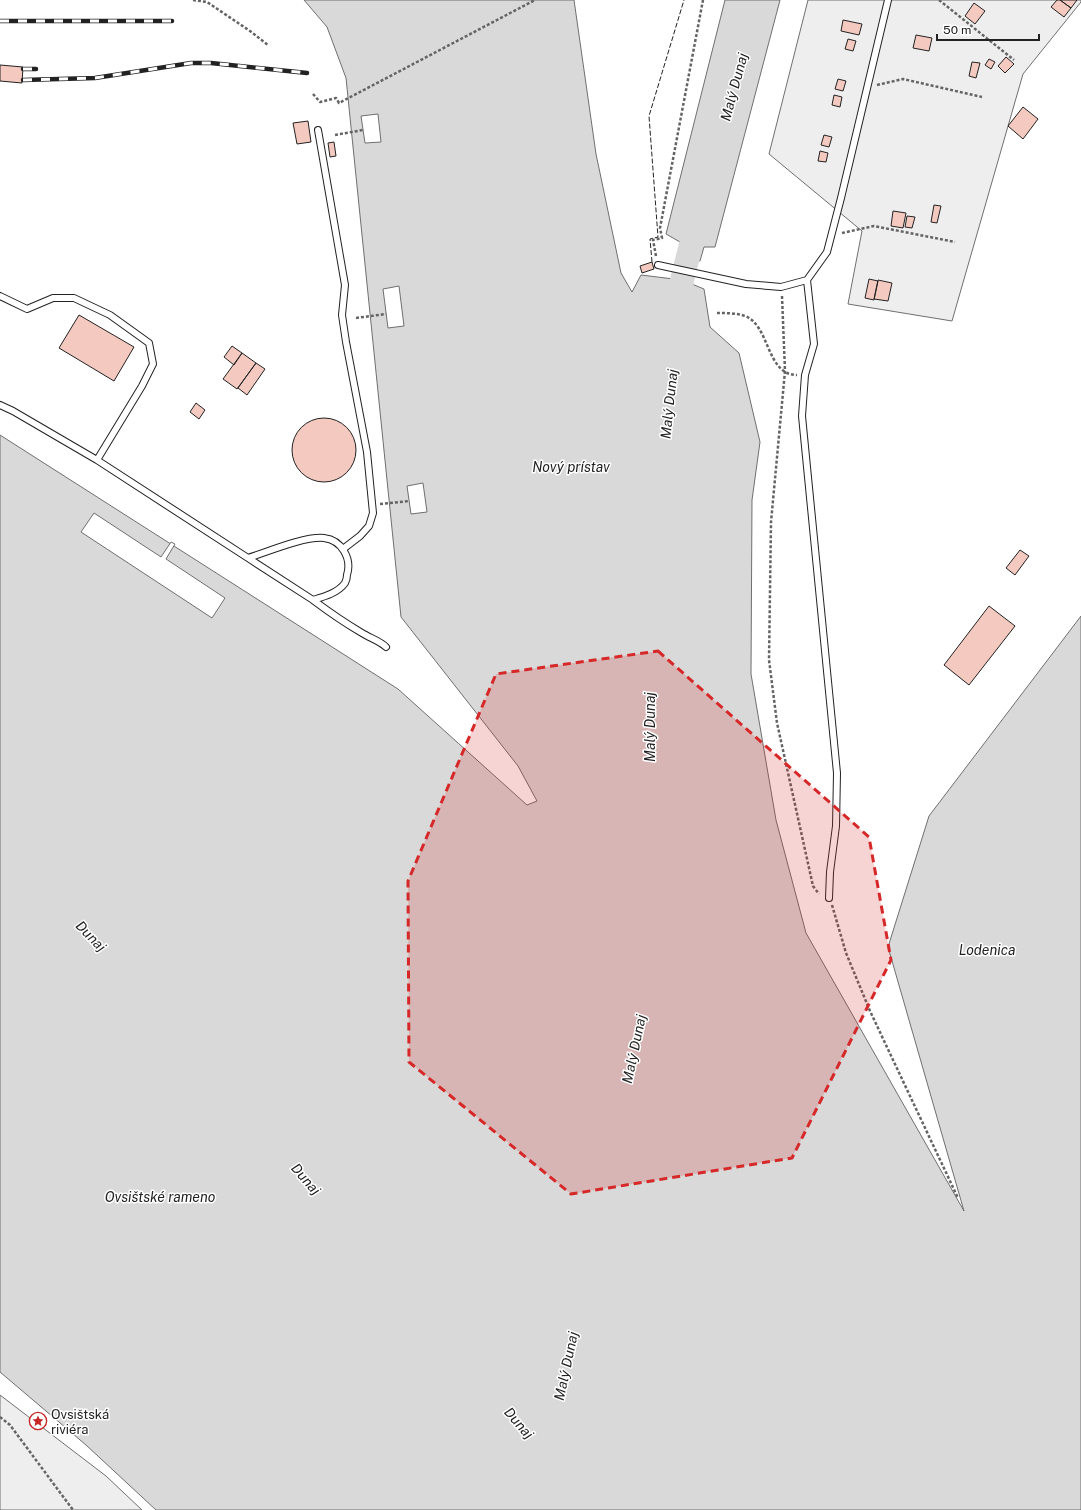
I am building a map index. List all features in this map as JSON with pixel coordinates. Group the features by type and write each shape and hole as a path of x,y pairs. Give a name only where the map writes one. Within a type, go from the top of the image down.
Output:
{"lane":[{"path":"658,264 746,284 782,288 807,280 827,252 832,235 888,0"},
{"path":"318,130 345,285 342,315 367,452 374,513 369,526 360,536 343,549"},
{"path":"807,280 814,344 805,375 802,416 837,773 836,826 830,872 829,898"},
{"path":"0,296 27,309 53,298 74,298 110,315 149,343 153,364 142,386 97,460"},
{"path":"0,405 97,460 313,600 332,615 383,644 386,648"},
{"path":"248,558 308,539 325,538 338,543 347,555 349,568 345,583 333,592 313,600"}],"path":[{"path":"193,0 207,2 268,45"},
{"path":"313,94 320,102 336,98 339,103 535,0"},
{"path":"655,254 654,240 662,238 660,228 703,0"},
{"path":"939,0 1014,60"},
{"path":"867,87 903,79 982,97"},
{"path":"334,135 363,130"},
{"path":"832,235 874,226 955,242"},
{"path":"782,288 785,371 771,522 769,660 777,723 813,886 820,895 829,898 846,954 870,1012 958,1198"},
{"path":"717,313 730,313 746,316 759,327 778,368 793,375 805,375"},
{"path":"356,318 386,314"},
{"path":"379,505 409,501"},
{"path":"0,1417 10,1425 73,1510"}],"highlighted area":[{"path":"658,651 869,837 891,960 792,1158 571,1194 409,1062 408,881 496,674"}],"shaded area":[{"path":"808,0 1081,0 1081,2 1023,74 952,321 848,304 862,231 769,154"},
{"path":"0,1395 106,1476 142,1510 0,1510"}],"water":[{"path":"304,0 574,0 596,154 621,273 632,292 641,275 682,280 704,289 710,327 739,353 760,442 752,500 751,674 776,820 806,933 964,1211 888,947 929,816 1081,616 1081,1510 156,1510 86,1445 0,1372 0,435 398,689 527,805 537,801 518,766 401,617 346,78 327,27"},
{"path":"725,0 780,0 715,247 704,247 700,261 678,256 680,242 666,234"}],"pier":[{"path":"378,114 381,142 365,143 361,116"},
{"path":"399,286 404,326 388,328 383,289"},
{"path":"423,483 427,512 411,514 407,486"},
{"path":"94,513 161,557 171,542 175,544 166,559 225,598 212,618 81,532"}],"building":[{"path":"1057,0 1060,0 1071,8 1064,17 1051,7"},
{"path":"1060,0 1077,0 1071,8"},
{"path":"974,3 985,11 975,24 965,16"},
{"path":"843,20 862,24 859,35 841,31"},
{"path":"916,35 932,38 929,51 913,48"},
{"path":"848,39 856,41 853,51 845,49"},
{"path":"1006,57 1014,64 1005,73 998,66"},
{"path":"989,59 995,62 991,69 985,65"},
{"path":"972,62 980,63 976,78 969,76"},
{"path":"0,65 23,67 22,83 0,81"},
{"path":"838,79 846,81 843,91 835,89"},
{"path":"834,95 842,97 840,107 832,105"},
{"path":"1023,107 1038,119 1023,139 1008,126"},
{"path":"308,121 311,142 297,144 293,123"},
{"path":"824,135 832,137 829,147 821,145"},
{"path":"334,142 336,156 330,157 328,143"},
{"path":"820,151 828,153 826,162 818,161"},
{"path":"934,205 941,206 937,223 931,222"},
{"path":"893,211 906,213 903,228 891,226"},
{"path":"907,216 915,217 912,228 905,227"},
{"path":"652,262 654,269 642,273 640,266"},
{"path":"869,279 878,281 874,300 865,298"},
{"path":"878,280 892,283 888,301 874,299"},
{"path":"79,315 134,347 114,381 59,348"},
{"path":"232,346 242,353 234,365 224,357"},
{"path":"242,353 256,363 237,389 223,379"},
{"path":"256,363 265,369 247,395 238,388"},
{"path":"196,403 205,410 199,419 190,412"},
{"path":"318,418 330,418 347,427 354,438 356,450 354,462 347,473 330,482 318,482 306,477 297,468 292,456 292,444 297,432 306,423"},
{"path":"1020,550 1029,556 1015,575 1006,568"},
{"path":"989,606 1015,626 969,685 944,665"}],"waterway":[{"name":"Malý Dunaj","path":"679,312 682,280 695,229"}],"railway":[{"path":"0,21 172,21"},
{"path":"23,80 95,78 191,63 211,63 307,73"},
{"path":"23,69 36,69"}],"fence":[{"path":"652,262 650,239 658,237 649,116 684,0"}],"place":[{"name":"Ovsištská riviéra","path":"38,1421"}],"water label":[{"name":"Nový prístav","path":"571,467"},
{"name":"Dunaj","path":"91,936"},
{"name":"Lodenica","path":"987,950"},
{"name":"Dunaj","path":"306,1179"},
{"name":"Ovsištské rameno","path":"160,1197"},
{"name":"Dunaj","path":"519,1423"}]}
